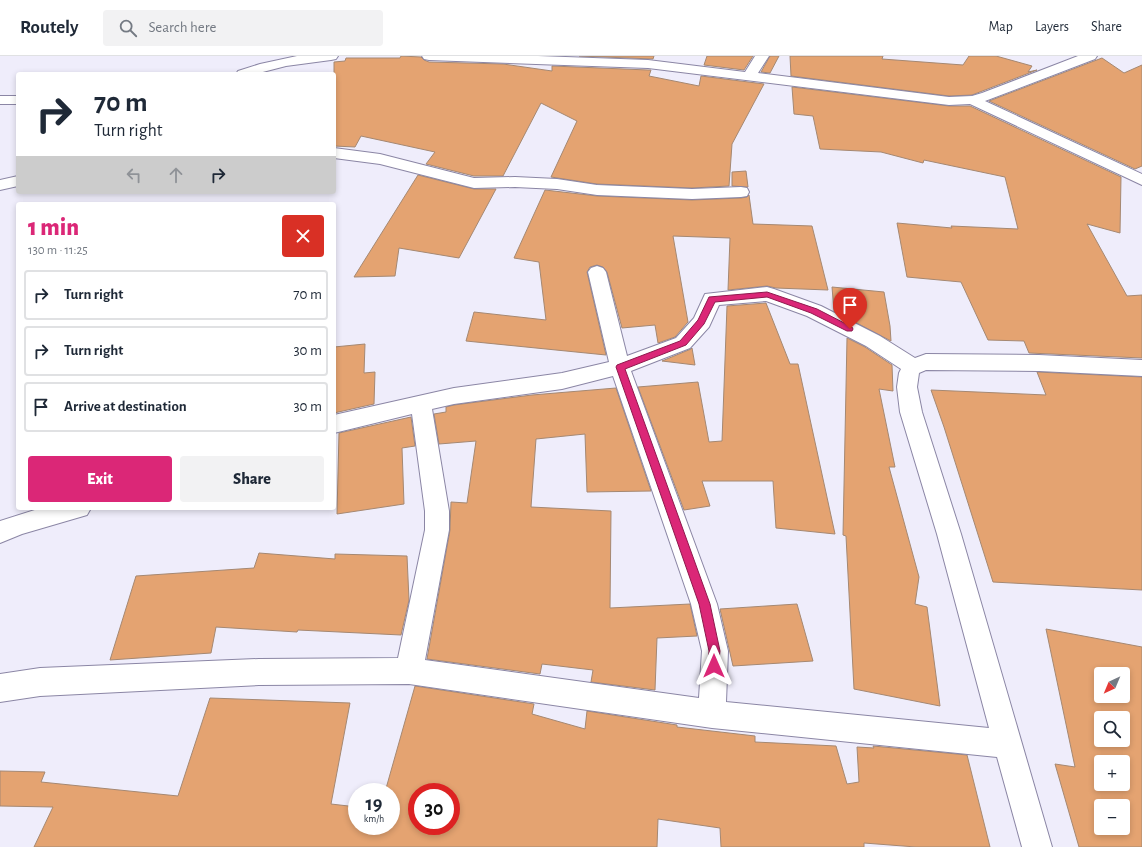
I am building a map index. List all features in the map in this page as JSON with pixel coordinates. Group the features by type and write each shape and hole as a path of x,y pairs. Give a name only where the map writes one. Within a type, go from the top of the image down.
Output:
{"street":[{"path":"249,72 275,64 305,58 331,56"},
{"path":"429,56 648,64 949,101 972,100 987,96 1090,56"},
{"path":"749,77 762,56"},
{"path":"0,100 16,100"},
{"path":"972,100 1142,180"},
{"path":"336,153 380,160 474,183 550,183 597,190 692,194 741,192"},
{"path":"0,185 16,181"},
{"path":"597,272 620,367 704,604 715,651 712,714"},
{"path":"336,424 454,396 562,381 620,367 683,343 702,322 712,299 767,294 814,311 873,341 913,366"},
{"path":"1037,847 1006,744 948,534 911,412 907,387 908,373 913,366 926,362 1039,363 1142,368"},
{"path":"409,671 437,530 437,511 421,404"},
{"path":"0,532 21,524 72,510"},
{"path":"0,688 40,682 252,673 409,671 712,714 1006,744"}],"building":[{"path":"401,56 421,57 429,62 503,64 552,71 552,66 651,70 649,76 699,86 701,76 764,84 732,144 729,186 692,188 597,184 551,177 577,121 541,103 503,176 474,176 426,164 435,152 361,136 355,147 336,146 336,72 334,72 334,62 345,61 346,58 400,58"},
{"path":"579,56 654,56 653,59"},
{"path":"707,56 753,56 744,70 704,65"},
{"path":"770,56 779,56 770,73 761,72"},
{"path":"790,56 883,56 882,59 963,65 969,56 996,56 1032,66 1028,72 1037,70 972,95 949,96 791,76"},
{"path":"1102,58 1124,73 1142,65 1142,166 1135,169 989,101"},
{"path":"792,87 949,106 970,106 1121,177 1120,233 1087,224 1127,296 1142,295 1142,358 1029,353 1024,341 988,340 961,282 907,277 897,223 952,228 951,226 1018,229 1005,177 924,160 923,163 881,152 820,149 813,116 794,114"},
{"path":"746,171 748,187 732,186 732,172"},
{"path":"418,175 474,189 496,189 459,258 399,248 395,276 354,277"},
{"path":"545,190 597,196 692,200 741,198 749,195 753,224 812,226 828,290 776,288 767,286 728,290 730,238 673,236 688,322 675,337 658,343 655,325 622,328 607,272 603,267 597,265 590,267 587,272 606,355 466,341 474,312 546,320 539,262 514,258"},
{"path":"832,287 884,292 891,341 834,311"},
{"path":"766,303 790,364 798,364 835,534 776,528 773,481 702,481 710,506 684,510 638,387 698,382 709,442 722,441 727,306"},
{"path":"847,338 865,347 892,365 893,391 879,389 895,467 889,467 919,577 915,604 927,607 940,706 854,689 846,536 843,535"},
{"path":"365,344 364,373 375,372 374,404 336,413 336,347"},
{"path":"692,348 695,365 662,361 691,349"},
{"path":"1037,372 1142,377 1142,590 993,582 931,390 1046,395"},
{"path":"616,388 651,491 587,492 585,434 536,439 531,507 611,511 610,608 690,604 697,636 657,638 655,690 591,682 593,670 542,664 540,674 427,659 450,530 451,502 467,503 476,441 439,444 434,414 446,412 446,407 454,405 532,395"},
{"path":"411,417 415,446 402,448 404,504 337,514 339,433"},
{"path":"259,553 335,559 335,554 407,556 409,600 401,635 298,630 297,632 216,627 211,653 110,660 136,576 254,568"},
{"path":"797,604 813,661 733,666 720,609"},
{"path":"1046,629 1142,647 1142,847 1079,847 1055,764 1075,767"},
{"path":"415,686 534,704 532,714 585,729 587,711 677,725 677,727 755,736 755,742 836,746 847,784 859,782 857,747 874,748 873,746 967,755 990,847 916,847 864,843 864,847 721,847 720,828 658,819 657,847 34,847 53,807 0,806 0,771 45,772 41,782 178,796 210,698 350,703 331,804 348,806 348,835 400,835 400,783 388,783"}],"route":[{"path":"714,666 715,651 704,604 620,367 683,343 702,322 712,299 767,294 814,311 850,329"}]}
